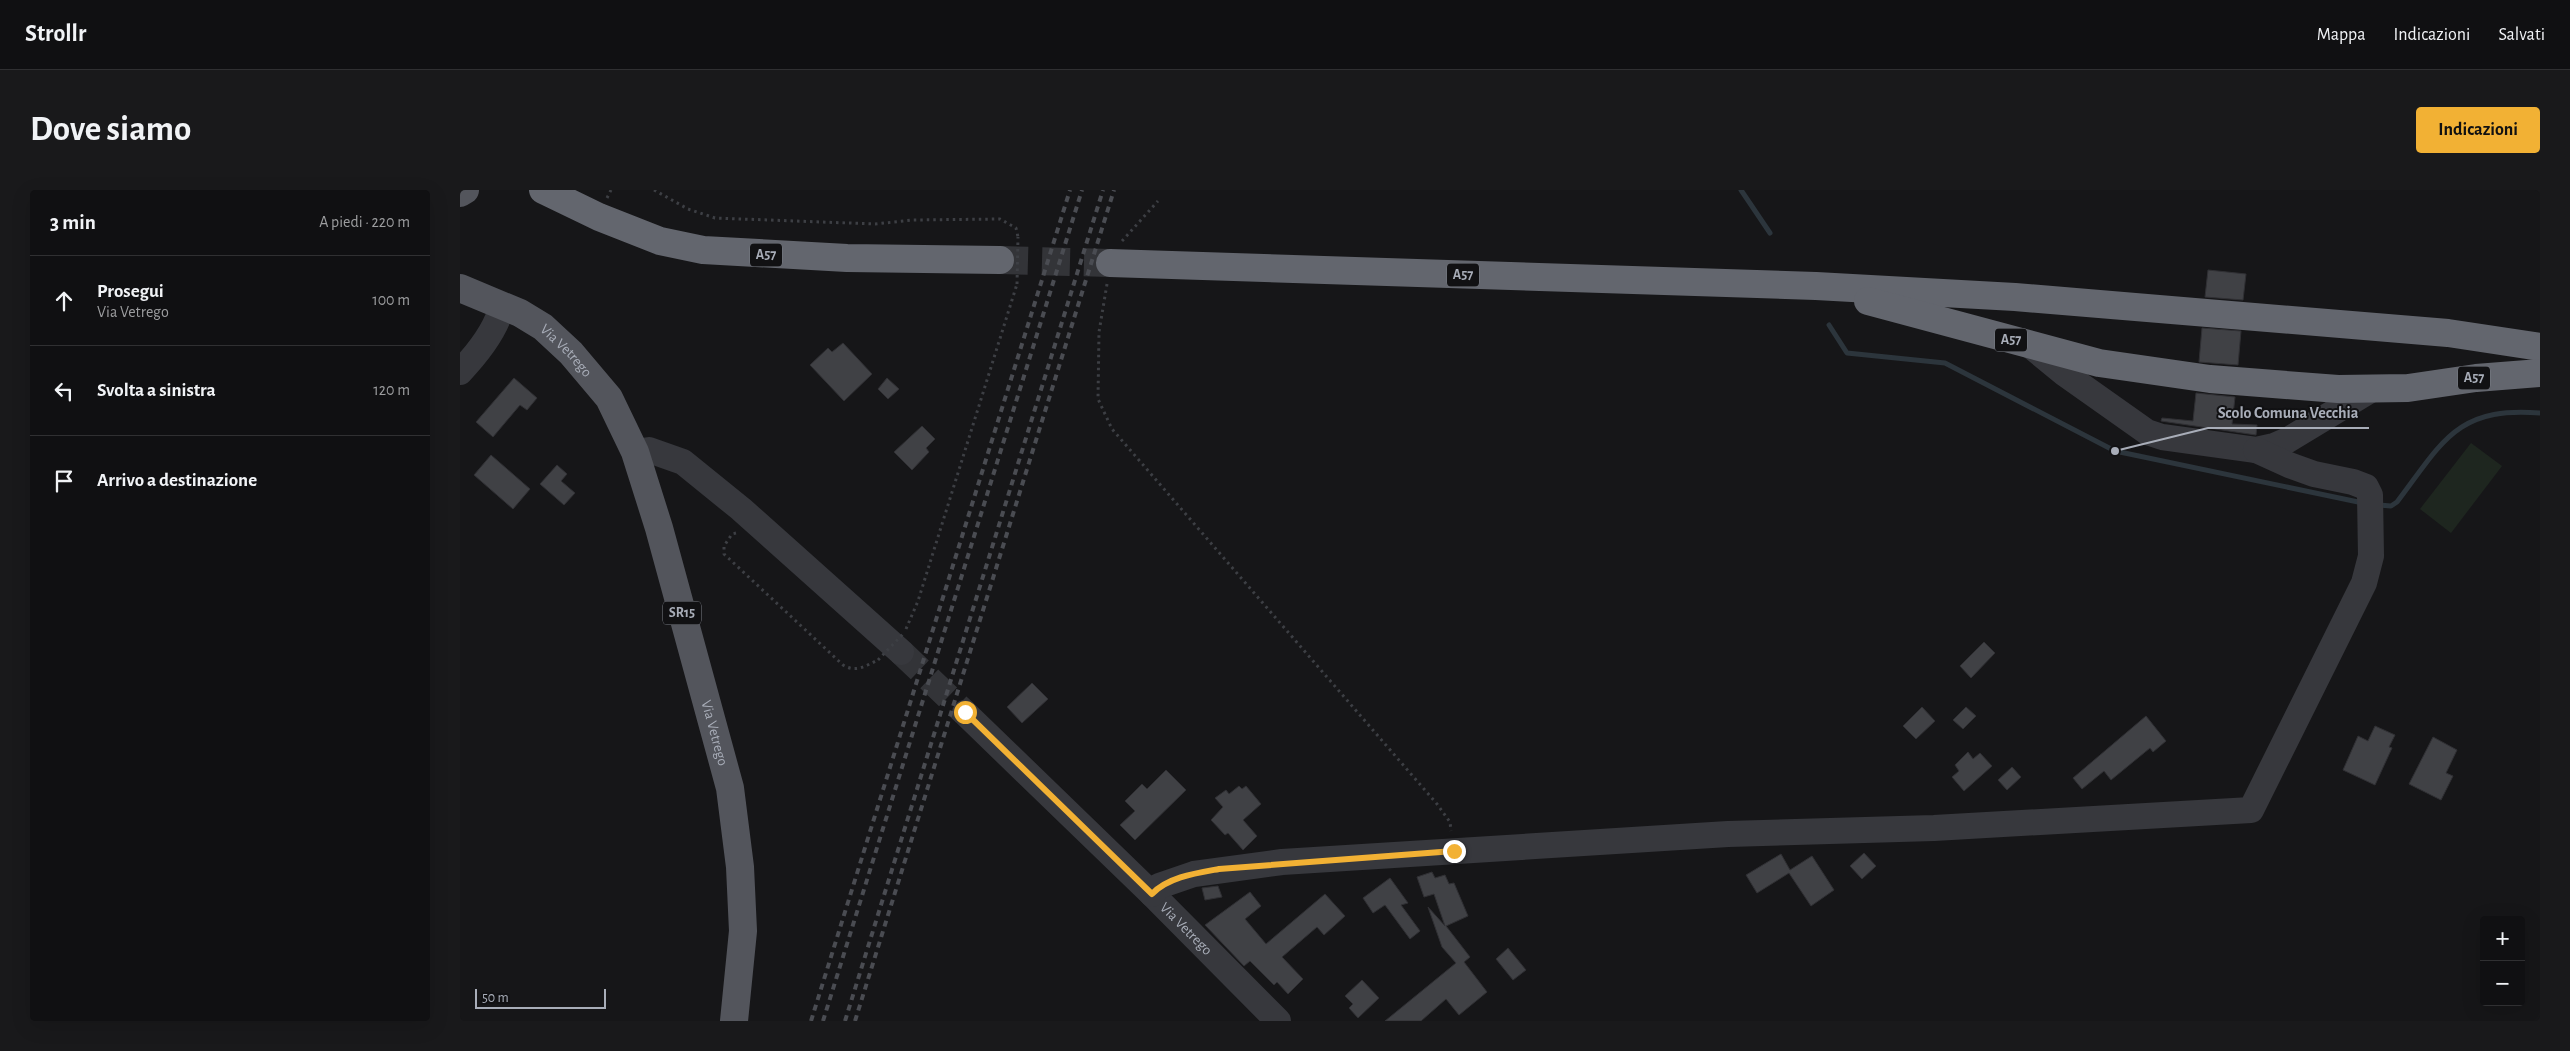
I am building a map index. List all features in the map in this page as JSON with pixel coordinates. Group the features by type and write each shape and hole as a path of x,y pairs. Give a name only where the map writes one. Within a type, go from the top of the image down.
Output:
{"highway":[{"name":"A57","path":"543,190 599,217 660,241 703,250 847,258 1000,260"},
{"name":"A57","path":"1112,263 1816,286 2014,297 2448,333 2540,347"},
{"name":"A57","path":"1816,286 2099,364 2210,379 2338,389 2408,388 2476,378 2540,373"}],"main road":[{"path":"460,193 465,190"},
{"name":"Via Vetrego","path":"460,288 520,313 544,327 571,353 609,398 635,452 730,788 740,867 743,931 738,997 734,1021"}],"street":[{"path":"460,372 490,334 499,317 502,306"},
{"path":"1152,894 1159,886 1194,874 1219,869 1454,851 1728,834 1934,828 2251,810 2364,583 2371,556 2370,503 2366,487 2353,482 2314,474 2256,450 2162,437 2147,432 2065,374 2031,346"},
{"path":"2256,450 2274,446 2288,440 2374,388"},
{"path":"635,452 649,450 683,462 741,509 895,648"},
{"name":"Via Vetrego","path":"965,712 1152,894 1278,1021"}],"path":[{"path":"654,190 688,209 715,218 874,224 913,220 1000,219 1016,228 1018,237 1017,284 918,601 895,648"},
{"path":"1158,200 1112,263 1099,332 1098,400 1112,429 1437,804 1450,822 1454,851"},
{"path":"740,531 732,534 724,546 724,554 836,659 850,669 858,670 895,648"}],"shaded area":[{"path":"2471,443 2502,466 2451,533 2420,509"}],"building":[{"path":"2208,270 2246,274 2243,300 2205,297"},
{"path":"2202,328 2241,331 2238,365 2199,362"},
{"path":"843,343 872,374 844,401 810,365 828,348 832,352"},
{"path":"514,378 537,398 527,410 520,405 493,437 476,422"},
{"path":"887,378 899,389 888,399 878,389"},
{"path":"2196,393 2235,397 2232,424 2257,425 2256,435 2161,421 2162,418 2193,421"},
{"path":"922,426 935,439 926,448 929,452 912,470 894,452"},
{"path":"491,455 530,489 513,509 474,475"},
{"path":"557,465 567,474 561,481 575,493 564,505 540,484"},
{"path":"1984,642 1995,653 1971,678 1960,666"},
{"path":"1032,683 1048,699 1022,723 1007,707"},
{"path":"1922,707 1935,721 1916,739 1903,726"},
{"path":"1966,707 1976,716 1963,729 1953,720"},
{"path":"2146,716 2166,741 2153,752 2150,748 2111,780 2104,771 2082,789 2073,778"},
{"path":"2375,726 2395,735 2389,747 2392,748 2375,785 2343,770 2358,736 2368,741"},
{"path":"2433,737 2457,750 2446,773 2453,776 2441,800 2409,784"},
{"path":"1968,752 1973,759 1980,753 1992,766 1964,791 1952,777 1959,771 1955,765"},
{"path":"2012,767 2021,777 2007,790 1998,780"},
{"path":"1166,770 1186,790 1135,840 1120,825 1135,811 1125,801 1142,784 1147,789"},
{"path":"1239,786 1242,789 1246,786 1261,804 1243,820 1257,836 1243,850 1228,833 1225,835 1211,820 1223,807 1215,798 1226,790 1229,794"},
{"path":"1864,853 1876,866 1862,879 1850,866"},
{"path":"1781,854 1790,870 1812,856 1834,890 1811,906 1789,873 1757,893 1746,875"},
{"path":"1432,872 1435,878 1445,875 1449,884 1454,883 1468,916 1446,926 1470,957 1464,962 1487,992 1459,1015 1446,999 1421,1021 1385,1021 1456,963 1442,947 1428,907 1445,926 1434,894 1424,897 1417,877"},
{"path":"1390,878 1408,903 1401,905 1420,931 1410,939 1385,905 1373,913 1363,898"},
{"path":"1218,886 1222,897 1205,900 1202,888"},
{"path":"1250,892 1261,906 1245,919 1266,944 1325,894 1345,916 1324,935 1317,927 1282,957 1303,979 1288,994 1277,982 1274,985 1250,961 1244,966 1205,925"},
{"path":"1508,948 1526,970 1513,980 1496,959"},
{"path":"1362,980 1379,998 1358,1018 1349,1008 1353,1004 1345,996"}],"waterway":[{"path":"1741,190 1770,233"},
{"path":"1829,325 1847,353 1945,363 2115,451 2363,503"},
{"path":"2379,505 2391,506 2397,502 2440,446 2454,433 2470,423 2489,416 2512,412 2540,413"}],"tunnel":[{"path":"1000,260 1110,263"},
{"path":"901,652 965,713"}],"railway":[{"path":"811,1021 1070,190"},
{"path":"823,1021 1082,190"},
{"path":"845,1021 1103,190"},
{"path":"855,1021 1114,190"}],"place":[{"name":"Scolo Comuna Vecchia","path":"2115,451"}],"route":[{"path":"965,712 1152,894 1159,886 1194,874 1219,869 1282,862 1454,851"}]}
